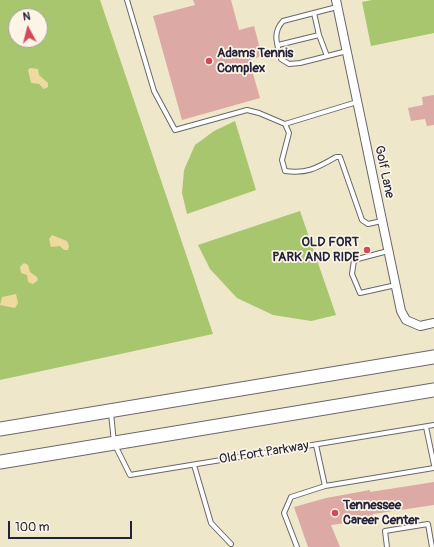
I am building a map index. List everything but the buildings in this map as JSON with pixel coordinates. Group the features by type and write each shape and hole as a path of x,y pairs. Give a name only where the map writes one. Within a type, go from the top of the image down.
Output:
{"main road":[{"path":"0,429 434,357"},
{"path":"6,461 434,390"}],"street":[{"name":"Golf Lane","path":"337,4 401,311 406,320 420,326 434,323"}],"lane":[{"path":"126,0 154,91 175,130 247,110 259,113 285,124 357,102"},
{"path":"337,4 314,13 283,21 277,27 275,36 281,59 289,64 347,51"},
{"path":"314,13 319,35 327,56"},
{"path":"278,45 319,35"},
{"path":"285,124 289,133 282,160 285,171 298,173 311,170 336,157 340,157 362,220 368,224 382,221"},
{"path":"388,251 354,260 352,274 360,293 396,285"},
{"name":"Old Fort Parkway","path":"111,411 114,443 130,475 434,426"},
{"path":"296,547 284,513 286,505 291,497 296,494 325,486 434,466 426,427"},
{"path":"316,445 325,486"},
{"path":"194,465 211,523 231,544"},
{"path":"387,547 385,531 428,524 432,547"}],"green space":[{"path":"0,0 100,0 213,334 0,380"},
{"path":"372,0 434,0 434,33 371,46 362,2"},
{"path":"235,121 256,190 187,214 182,193 184,170 195,145 214,131"},
{"path":"300,211 336,315 311,321 273,315 237,298 210,269 198,245"}],"sand":[{"path":"30,68 38,69 39,75 48,83 48,87 44,89 39,84 31,83 28,70"},
{"path":"52,235 67,241 69,246 68,250 64,250 60,246 51,247 49,239"},
{"path":"24,263 28,265 30,272 37,277 38,280 33,284 28,282 27,275 21,273 20,267"},
{"path":"16,294 18,303 15,308 0,305 2,297"}],"place":[{"name":"Adams Tennis Complex","path":"209,61"},
{"name":"OLD FORT PARK AND RIDE","path":"367,250"},
{"name":"Tennessee Career Center","path":"335,513"}]}
